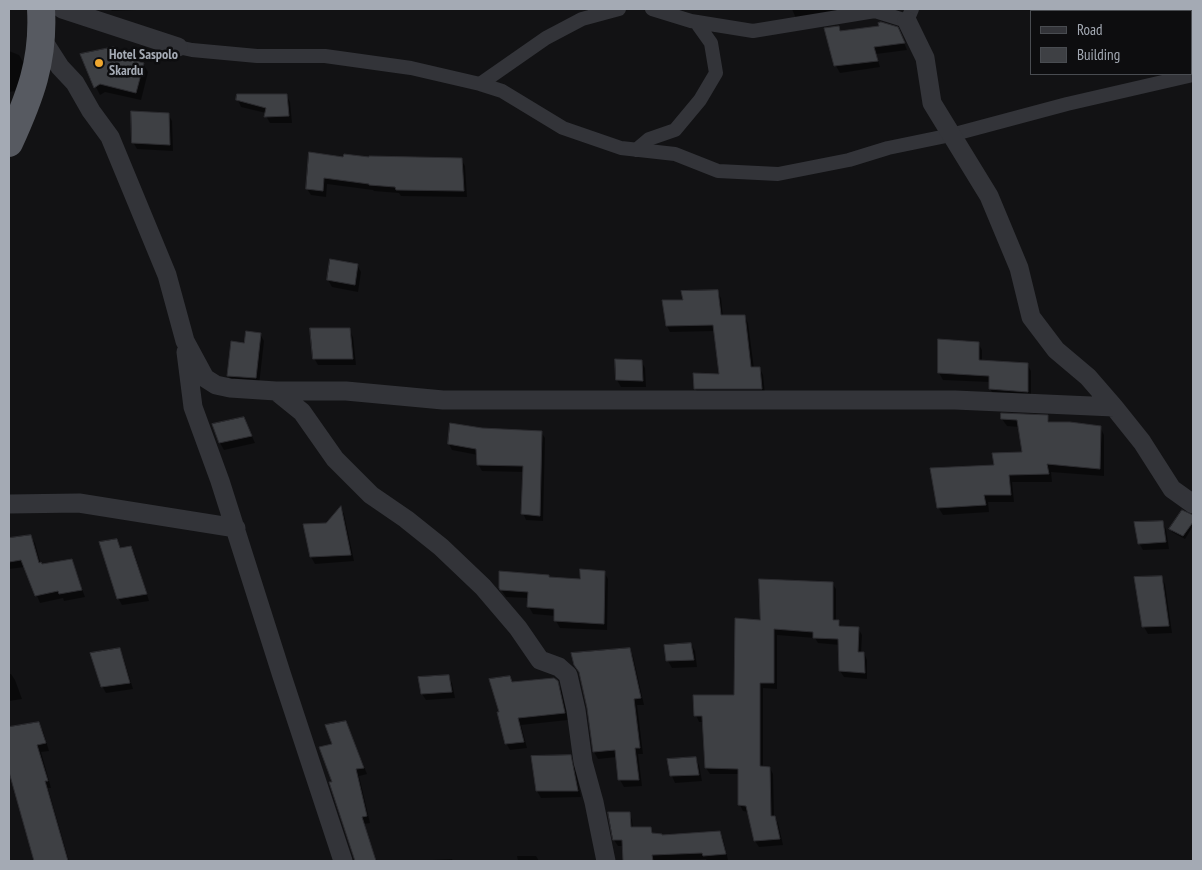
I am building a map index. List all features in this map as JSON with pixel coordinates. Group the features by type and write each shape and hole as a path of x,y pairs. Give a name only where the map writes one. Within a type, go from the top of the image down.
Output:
{"highway":[{"path":"9,143 27,102 37,70 42,40 41,9"}],"street":[{"path":"62,9 192,50 257,56 325,56 411,68 480,84 502,91 563,128 621,148 675,154 718,171 778,174 849,160 888,148 1193,75"},
{"path":"480,84 546,38 582,19 619,9"},
{"path":"652,9 696,22 753,31 875,11 910,15 925,58 932,103 988,196 1018,268 1031,317 1056,350 1088,377 1114,407 1142,442 1172,489 1193,504"},
{"path":"636,150 649,139 675,130 700,100 716,73 711,43 696,22"},
{"path":"42,40 60,67 75,82 91,111 110,137 167,276 185,341 193,407 236,528 343,861"},
{"path":"185,341 205,378 216,385 230,388 276,391 346,391 443,400 955,400 1114,407"},
{"path":"276,391 302,412 335,459 371,495 406,519 441,547 483,587 518,628 540,660 568,675 576,710 583,762 606,861"},
{"path":"9,504 79,503 236,528"}],"building":[{"path":"881,22 898,27 905,43 874,47 878,61 834,66 824,28 839,26 840,31 879,26 878,23"},
{"path":"114,47 111,55 144,63 136,93 100,84 94,88 80,54"},
{"path":"237,94 287,94 289,116 264,117 266,108 236,100"},
{"path":"131,111 169,113 170,145 132,143"},
{"path":"309,152 343,157 344,154 369,157 462,158 464,191 396,190 395,187 324,178 323,191 306,189"},
{"path":"330,259 358,264 355,285 327,280"},
{"path":"718,290 721,315 745,315 751,367 760,367 762,389 694,389 693,373 719,374 713,325 666,326 662,300 683,300 681,291"},
{"path":"310,328 350,328 353,359 313,359"},
{"path":"246,331 261,333 256,378 227,376 231,341 244,343"},
{"path":"938,339 979,342 979,360 1028,363 1028,392 989,389 989,376 938,373"},
{"path":"615,359 642,360 643,381 616,380"},
{"path":"1001,413 1048,415 1048,422 1070,422 1101,426 1100,469 1047,464 1049,474 1009,475 1011,495 984,495 986,505 937,508 930,468 994,465 992,453 1022,452 1017,420 1001,419"},
{"path":"244,417 252,436 219,443 212,424"},
{"path":"450,423 482,428 542,431 540,516 521,514 523,466 477,465 476,449 448,444"},
{"path":"341,506 351,555 310,557 303,524 326,523"},
{"path":"1182,510 1193,515 1193,522 1183,536 1169,529"},
{"path":"1163,521 1166,542 1138,544 1134,522"},
{"path":"31,535 39,563 72,559 82,590 59,594 58,591 35,596 21,560 9,562 9,538"},
{"path":"117,539 120,548 131,546 147,594 117,599 99,542"},
{"path":"580,569 605,571 604,624 554,621 554,609 527,607 528,592 500,590 499,588 499,571 580,579"},
{"path":"1162,576 1169,626 1142,627 1134,577"},
{"path":"759,579 833,582 833,620 839,620 839,626 859,627 858,652 864,652 865,673 839,671 838,639 813,638 813,632 774,629 774,683 760,683 760,766 770,767 771,816 775,816 780,839 754,841 746,806 738,805 738,769 705,768 702,716 694,716 693,695 734,695 735,618 760,620"},
{"path":"691,643 694,660 666,661 664,645"},
{"path":"120,648 130,683 101,687 90,653"},
{"path":"630,648 641,698 634,699 640,748 635,748 639,780 618,780 615,750 593,752 587,708 579,672 574,665 571,653"},
{"path":"449,675 452,692 421,694 418,677"},
{"path":"510,676 512,682 554,678 558,681 565,713 518,718 524,742 505,744 497,712 499,712 489,679"},
{"path":"346,721 364,768 356,769 367,816 362,817 376,861 355,861 329,782 332,782 319,747 332,744 325,725"},
{"path":"39,722 46,743 37,745 48,781 45,781 68,861 34,861 9,772 9,727"},
{"path":"571,755 578,791 536,791 531,756"},
{"path":"696,757 699,775 670,776 667,759"},
{"path":"608,812 630,812 631,827 651,827 652,833 662,835 720,831 726,854 703,856 702,853 652,855 653,861 623,861 622,840 613,840"}],"place":[{"name":"Hotel Saspolo Skardu","path":"99,63"}]}
